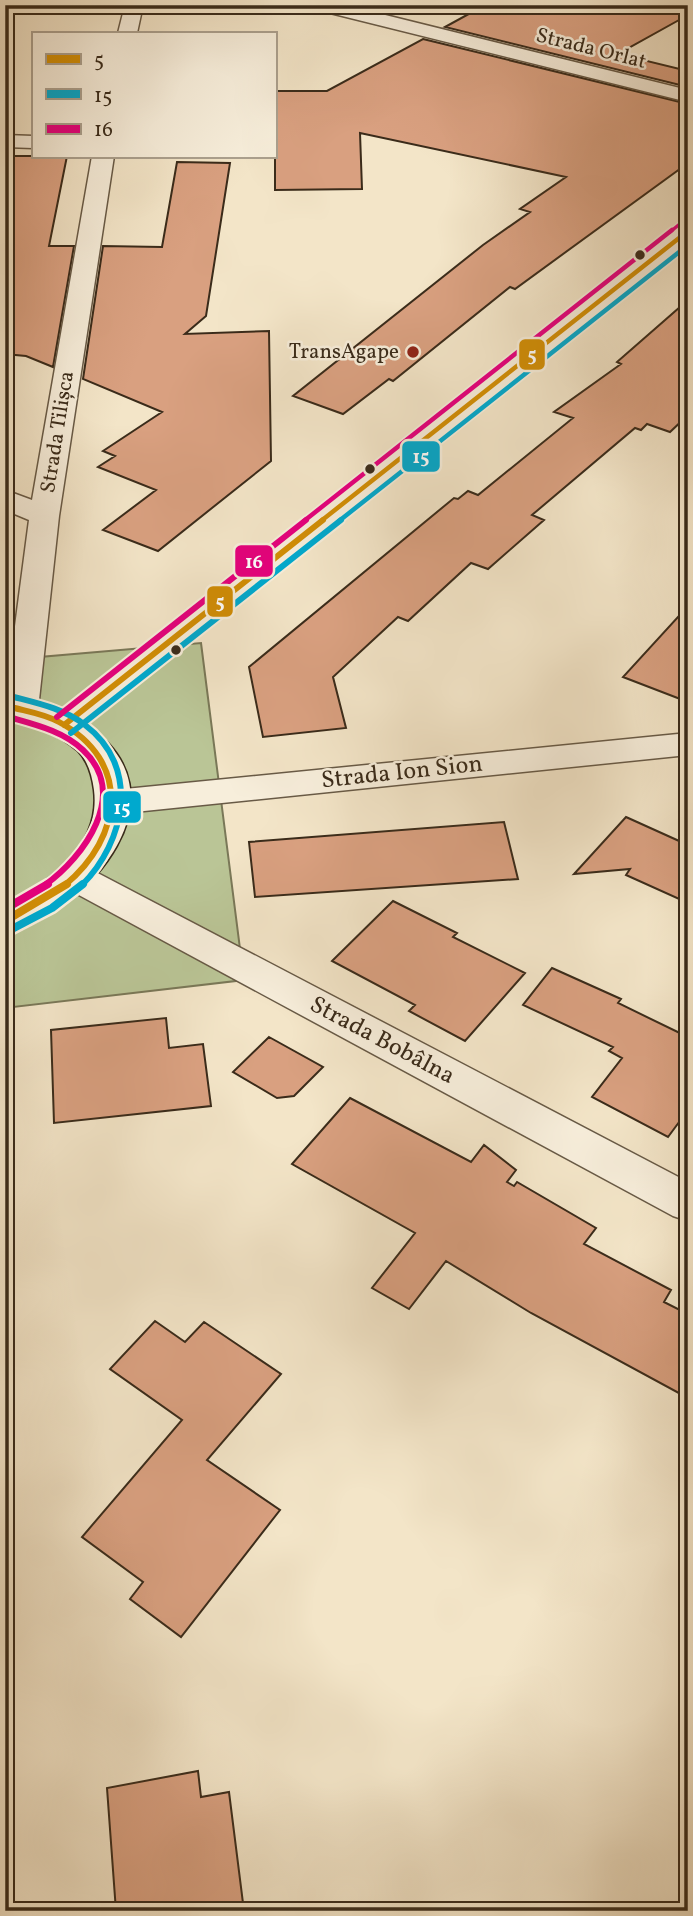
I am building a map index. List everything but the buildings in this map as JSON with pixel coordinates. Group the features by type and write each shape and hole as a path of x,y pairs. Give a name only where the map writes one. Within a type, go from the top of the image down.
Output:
{"street":[{"path":"128,32 134,5"},
{"name":"Strada Orlat","path":"321,5 688,96"},
{"path":"5,141 32,142"},
{"name":"Strada Tilișca","path":"13,707 103,158"},
{"path":"64,725 688,231"},
{"path":"5,499 44,516"},
{"path":"5,921 52,898 77,878 105,841 115,802 111,779 102,759 85,740 64,725 13,707"},
{"name":"Strada Ion Sion","path":"115,802 688,744"},
{"name":"Strada Bobâlna","path":"77,878 688,1203"}],"green space":[{"path":"201,643 244,980 5,1008 5,660"}],"transit line":[{"name":"16","path":"57,717 681,223"},
{"name":"5","path":"64,725 688,231"},
{"name":"15","path":"71,733 688,245"},
{"name":"15","path":"10,696 61,711 85,725 103,742 115,763 122,786 122,809 116,833 105,856 89,878 62,901 10,930"},
{"name":"5","path":"5,921 55,893 81,871 96,852 107,831 112,810 106,769 95,751 79,735 58,721 7,706"},
{"name":"16","path":"5,716 46,728 74,743 93,763 101,788 101,810 96,829 86,847 58,876 5,909"}],"place":[{"name":"TransAgape","path":"413,352"}]}
